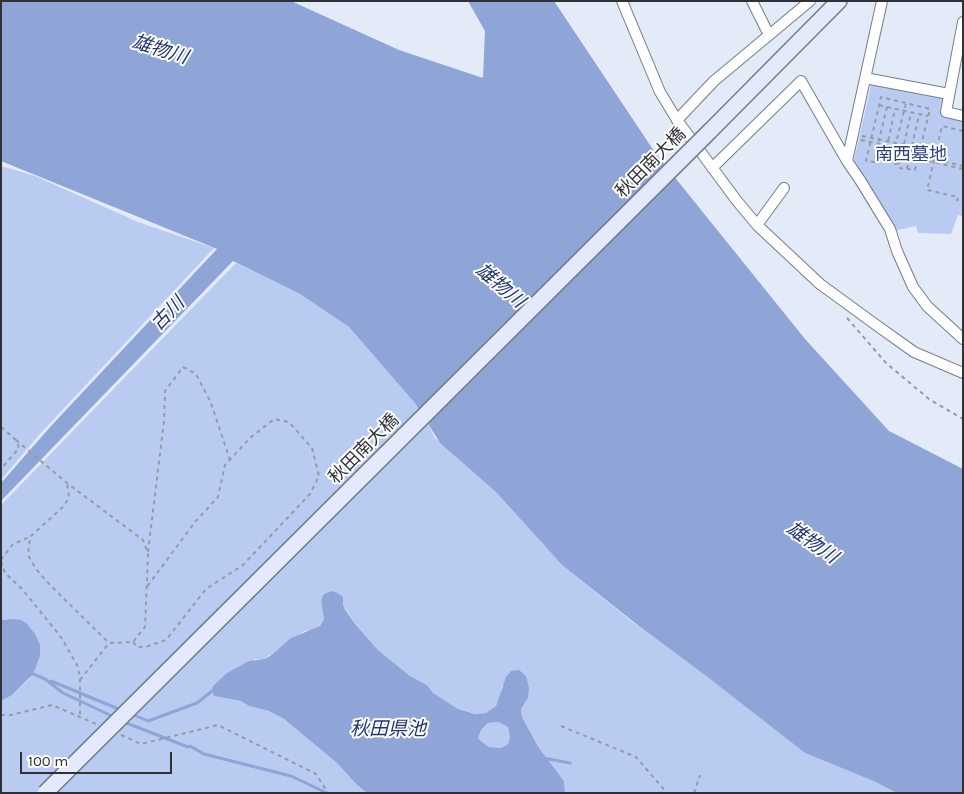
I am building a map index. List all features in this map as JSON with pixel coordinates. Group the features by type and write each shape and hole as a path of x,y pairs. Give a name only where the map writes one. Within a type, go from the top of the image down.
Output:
{"street":[{"path":"622,1 660,92 677,120 712,168 757,225 820,284 872,322 914,352 963,373"},
{"path":"752,1 769,35"},
{"path":"677,120 714,81 810,1"},
{"name":"秋田南大橋","path":"45,793 839,1"},
{"path":"846,161 882,1"},
{"path":"963,22 946,112 963,116"},
{"path":"865,78 949,94"},
{"path":"712,168 801,81 846,161 890,229 913,287 927,306 963,339"},
{"path":"757,225 784,188"}],"path":[{"path":"887,107 874,162 866,160 881,97 930,108 915,170 900,168 899,164 903,148"},
{"path":"899,164 891,163 906,103"},
{"path":"879,106 928,116"},
{"path":"885,156 896,109"},
{"path":"904,144 911,113"},
{"path":"912,146 920,115"},
{"path":"963,131 942,126 926,190 958,197 957,200 963,202"},
{"path":"933,161 925,150 920,148 904,144 896,145 887,145 859,137 872,137 888,141 896,145 903,148 922,153 929,162 933,161 963,168"},
{"path":"907,169 911,150"},
{"path":"876,154 892,157"},
{"path":"844,313 886,363 930,399 963,419"},
{"path":"30,537 28,555 36,569 51,586 109,643 133,642 145,627 148,554 164,421 165,391 183,367 196,374 211,403 230,460"},
{"path":"133,642 136,647 145,647 166,640 206,589 243,565 310,494 320,476 312,448 289,422 274,419 250,438 225,465 218,497 196,522 146,588"},
{"path":"1,428 67,483 143,540 148,554"},
{"path":"1,469 19,448 16,440"},
{"path":"67,483 69,497 64,506 30,537 13,544 1,560 5,572 22,589 61,637 77,665 80,680 80,717"},
{"path":"80,680 109,643"},
{"path":"1,715 11,715 52,705 98,724"},
{"path":"115,732 142,744 218,725 316,774 328,793"},
{"path":"560,726 636,757 667,793"},
{"path":"694,793 700,775"}],"green space":[{"name":"南西墓地","path":"872,81 944,96 941,113 963,118 963,216 958,215 951,234 918,233 916,226 893,231 874,193 862,176 854,160"},
{"path":"1,166 35,176 138,222 214,248 39,435 1,480"},
{"path":"236,263 300,294 349,327 419,407 435,438 496,492 562,565 631,621 722,687 805,753 885,785 898,793 565,793 564,781 539,748 522,717 521,709 528,698 502,685 496,706 486,713 475,714 458,709 433,693 427,685 410,676 378,650 355,624 343,605 321,600 324,619 320,626 313,630 304,631 264,659 255,659 214,696 241,701 249,706 269,711 284,719 337,763 367,793 1,793 1,701 12,695 29,679 13,619 1,620 1,505"},
{"path":"498,722 508,727 510,738 508,744 501,748 489,747 478,738 481,730 488,723"}],"water":[{"path":"1,1 291,1 399,50 483,78 485,31 468,1 554,1 656,154 805,339 889,431 963,469 963,793 897,793 876,782 805,753 562,565 496,492 440,443 415,403 349,327 300,294 233,261 1,501 1,483 51,426 217,249 1,161"},
{"name":"秋田県池","path":"333,591 343,597 343,605 346,611 378,650 410,676 427,685 433,693 458,709 475,714 486,713 496,706 506,677 511,671 519,670 526,676 529,688 528,698 521,709 522,717 539,748 564,781 565,793 367,793 337,763 284,719 269,711 249,706 241,701 214,696 213,686 227,673 249,661 264,659 270,656 291,638 320,626 324,619 321,600 324,594","holes":["498,722 508,727 510,738 508,744 501,748 489,747 478,738 481,730 488,723"]},
{"path":"1,620 21,620 27,624 35,634 40,645 40,656 33,674 12,695 1,701"}],"waterway":[{"path":"31,673 45,679 63,693 114,717"},
{"path":"51,681 121,710"},
{"path":"132,714 148,721 197,703 212,691"},
{"path":"124,722 188,747 190,746 204,754 291,776 327,793"},
{"path":"543,758 570,763"}],"water label":[{"name":"雄物川","path":"160,50"},
{"name":"雄物川","path":"500,286"},
{"name":"古川","path":"168,314"},
{"name":"雄物川","path":"812,543"}]}
